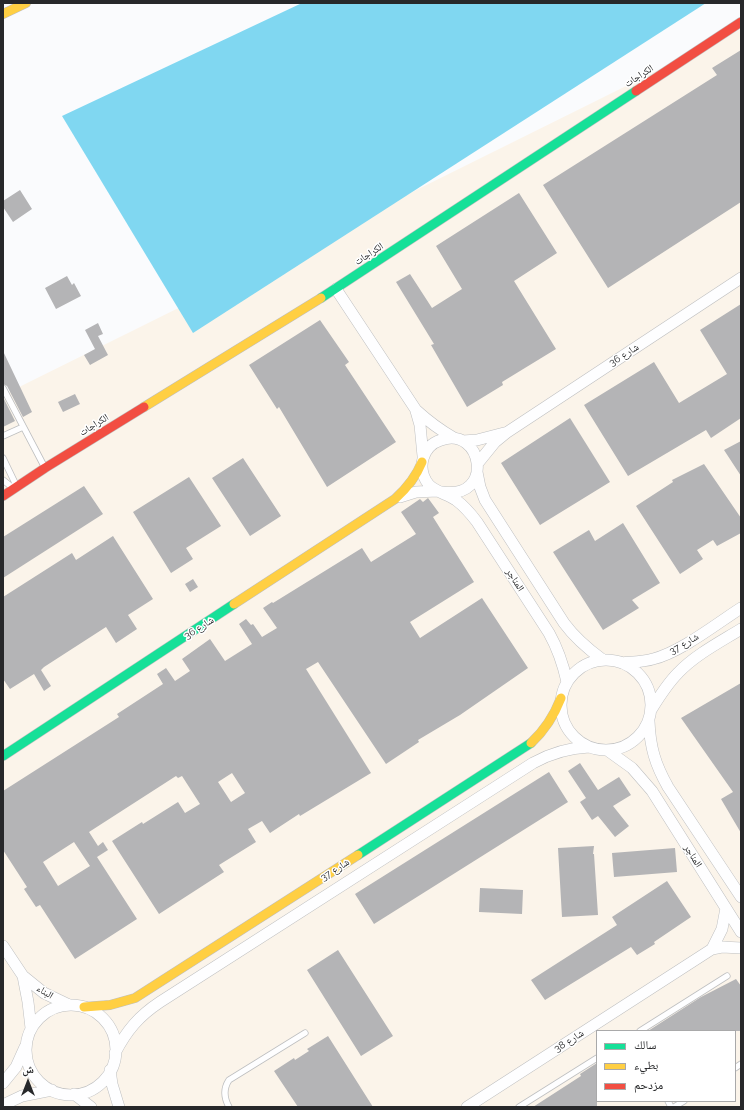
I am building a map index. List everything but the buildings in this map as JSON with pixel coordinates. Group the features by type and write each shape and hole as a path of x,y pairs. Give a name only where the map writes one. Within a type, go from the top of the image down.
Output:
{"main road":[{"path":"3,14 26,3"},
{"name":"الكراجات","path":"3,496 45,468 336,289 741,22"},
{"name":"شارع 36","path":"3,756 396,499 415,479 423,459"},
{"name":"شارع 37","path":"84,1007 102,1007 119,1004 135,998 525,748 548,726 556,713 561,698"}],"street":[{"name":"شارع 36","path":"477,468 491,447 506,433 741,278"},
{"path":"336,289 416,410 440,430 470,447 475,454 477,468 474,480 468,487 460,492 451,494 439,492 430,486 425,478 422,470 423,459 420,425 416,410"},
{"name":"شارع 36","path":"459,440 492,437 506,433"},
{"path":"423,459 428,448 436,442 445,438 459,440"},
{"name":"المناجر","path":"477,468 480,487 485,500 564,623 575,638 588,650 603,660"},
{"name":"شارع 36","path":"396,499 416,492 439,492"},
{"name":"المناجر","path":"439,492 455,500 468,510 477,522 549,633 557,648 567,682"},
{"name":"شارع 37","path":"620,663 652,660 668,654 741,608"},
{"name":"شارع 37","path":"650,715 668,684 678,672 690,662 741,629"},
{"path":"603,660 620,663 629,666 642,678 649,693 650,715 645,728 633,741 625,746 607,750 589,748 574,738 564,724 560,707 561,698 567,682 572,675 586,664 603,660"},
{"name":"المناجر","path":"650,715 650,737 653,755 659,771 741,897"},
{"name":"شارع 37","path":"115,1053 123,1038 134,1024 146,1012 174,993 533,763 560,751 574,748 589,748"},
{"name":"المناجر","path":"607,750 632,768 652,791 741,932"},
{"path":"712,949 722,929 726,908"},
{"name":"البناء","path":"3,946 23,976 44,993 69,1005"},
{"name":"شارع 38","path":"467,1107 712,949 722,947 741,948"},
{"name":"البناء","path":"23,976 31,1028"},
{"path":"3,1083 16,1068 31,1028 47,1012 54,1008 69,1005 84,1007 99,1015 110,1028 115,1045 115,1053 110,1070 99,1084 83,1093 66,1094 52,1090 42,1084 33,1074 27,1059 26,1042"},
{"path":"110,1070 118,1107"},
{"path":"3,1105 22,1096 52,1090"},
{"path":"74,1094 91,1107"}],"lane":[{"path":"3,388 45,468"},
{"path":"3,436 23,427"},
{"path":"3,458 15,487"},
{"path":"3,480 15,487"},
{"path":"642,1030 727,976"},
{"path":"229,1107 225,1100 225,1086 229,1080 305,1033"},
{"path":"519,1107 596,1059"}],"shaded area":[{"path":"741,29 741,1107 3,1107 3,395"}],"water":[{"path":"302,3 706,3 193,333 62,116"}],"traffic: fast":[{"path":"321,298 636,91"},
{"path":"3,756 234,604"},
{"path":"358,855 531,743"}],"traffic: slow":[{"path":"3,14 26,3"},
{"path":"144,407 321,298"},
{"path":"234,604 395,499 411,482 422,462"},
{"path":"531,743 549,722 561,698"},
{"path":"84,1007 110,1005 135,998 358,855"}],"traffic: jam":[{"path":"636,91 741,22"},
{"path":"3,496 45,468 144,407"}]}
